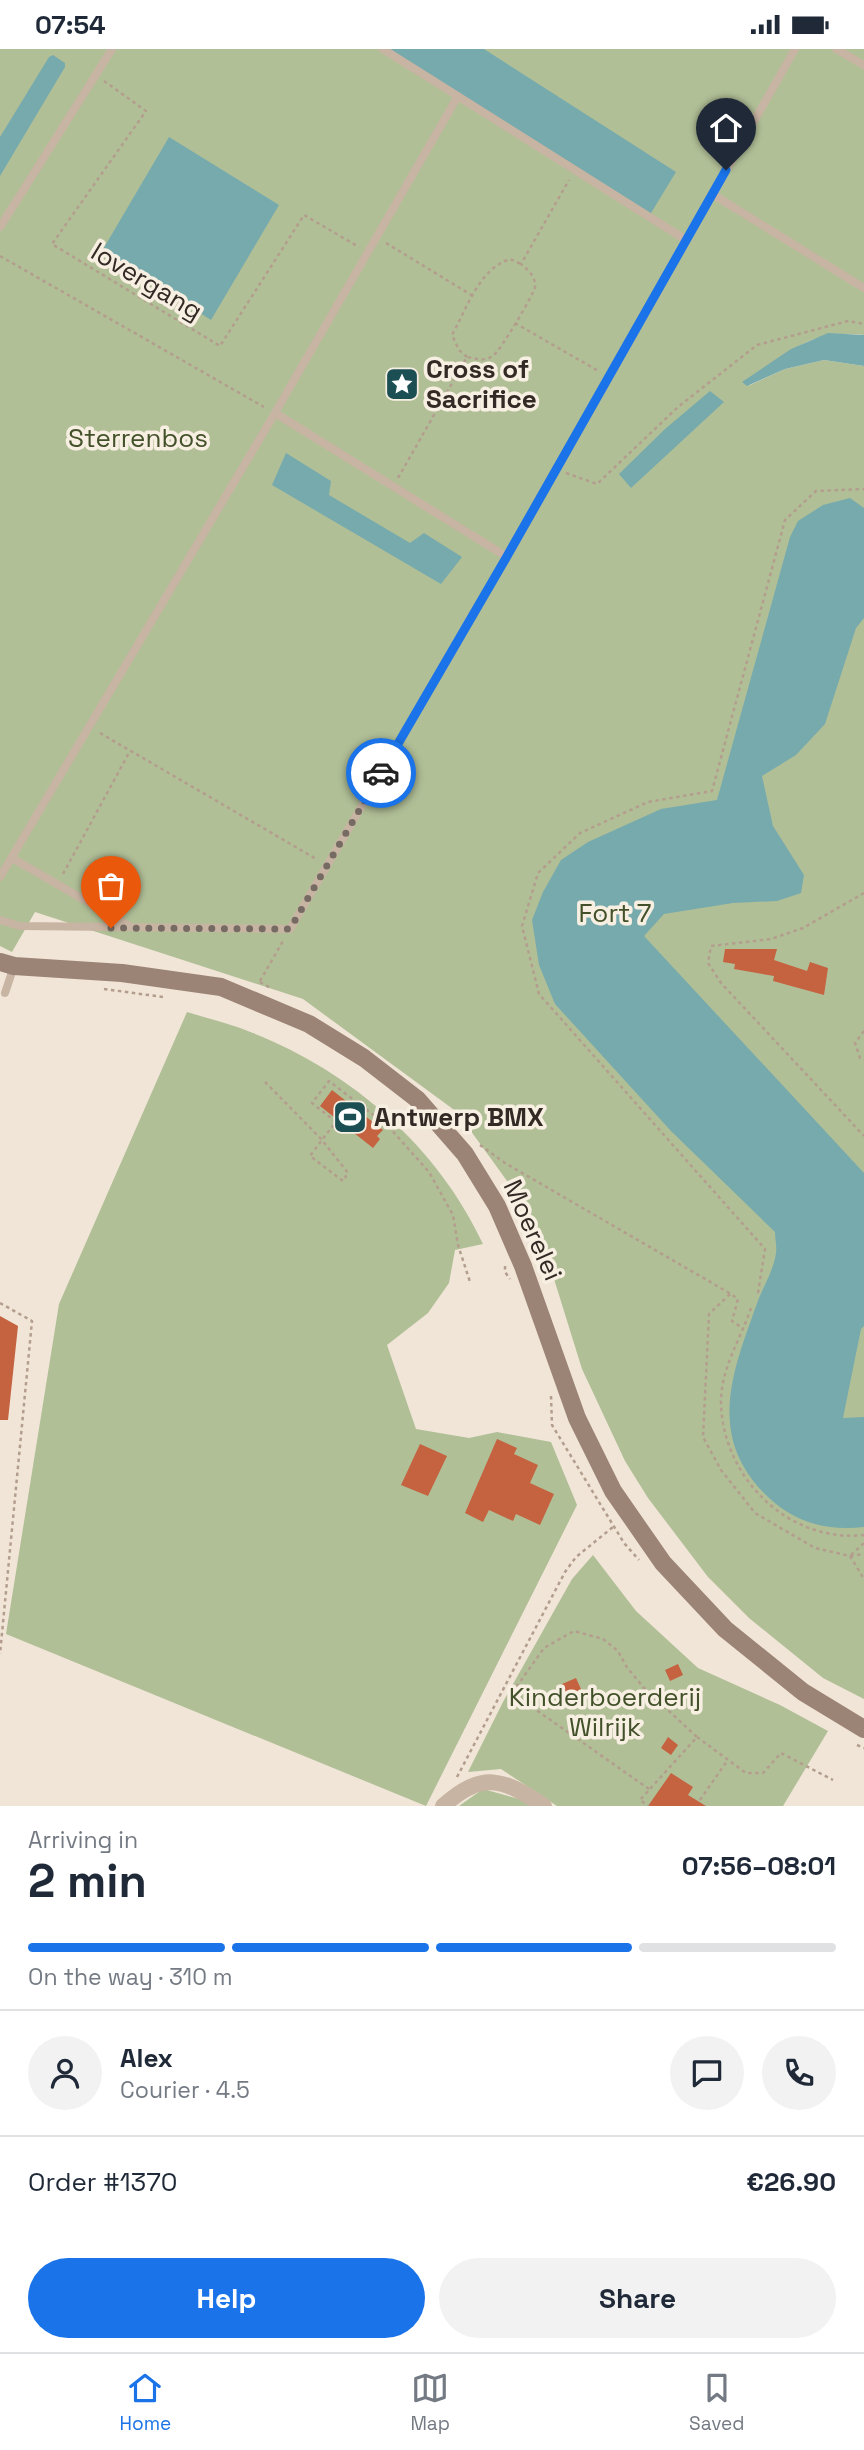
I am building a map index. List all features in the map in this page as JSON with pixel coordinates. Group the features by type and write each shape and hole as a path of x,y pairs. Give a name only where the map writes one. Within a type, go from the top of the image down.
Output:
{"street":[{"name":"Moerelei","path":"7,964 122,973 221,987 309,1024 364,1058 417,1099 465,1154 497,1206 523,1266 578,1418 613,1491 663,1563 725,1629 860,1737"},
{"path":"445,1804 471,1786 486,1781 507,1785 544,1806"}],"lane":[{"path":"0,227 112,49"},
{"path":"383,49 686,240"},
{"path":"0,920 20,926 290,929 506,558 795,49"},
{"path":"836,49 864,65"},
{"path":"0,877 275,414 458,96"},
{"path":"712,194 864,288"},
{"path":"275,414 506,558"},
{"path":"12,858 134,928"},
{"path":"5,993 7,964"}],"path":[{"name":"lovergang","path":"96,74 146,111 52,244 220,346 304,215 368,253"},
{"path":"522,264 574,170"},
{"path":"377,237 473,296"},
{"path":"0,256 275,414"},
{"path":"510,259 522,264 531,273 535,288 515,323 493,356 482,360 467,357 459,350 453,335 486,274 497,263 510,259"},
{"path":"556,470 597,484 678,407 757,345 848,321 864,324"},
{"path":"515,323 608,376"},
{"path":"393,487 467,357"},
{"path":"758,1293 765,1249 539,994 522,926 538,873 580,833 648,803 712,791 785,520 816,491 864,489"},
{"path":"88,727 327,865"},
{"path":"57,884 130,751"},
{"path":"864,893 803,928 771,939 711,946 708,963 721,983 864,1136"},
{"path":"250,999 290,929"},
{"path":"102,989 167,997"},
{"path":"864,1031 855,1043 860,1058 864,1060"},
{"path":"265,1082 322,1140 348,1173 343,1181 310,1156 322,1140 336,1122 312,1103 329,1081 388,1126 429,1172 453,1215 458,1245 470,1282"},
{"path":"505,1163 731,1294 738,1299 732,1321 744,1329"},
{"path":"504,1263 505,1272 511,1281"},
{"path":"731,1294 709,1314 704,1437 721,1470 755,1513 815,1548 850,1556 864,1554"},
{"path":"0,1303 32,1321 0,1654"},
{"path":"751,1308 744,1329 728,1358 721,1403 726,1441 738,1469 762,1499 797,1525 824,1534 864,1535"},
{"path":"551,1390 552,1425 624,1543 642,1562"},
{"path":"445,1804 565,1572 576,1557 614,1526"},
{"path":"850,1556 864,1543"},
{"path":"850,1556 864,1579"},
{"path":"649,1789 512,1693 544,1648 574,1631 603,1639 618,1651 626,1666 645,1688 697,1737 746,1773 763,1773 781,1753 833,1780"},
{"path":"649,1806 640,1800 697,1737"},
{"path":"860,1737 864,1748"},
{"path":"700,1800 727,1761"}],"green space":[{"path":"0,49 864,49 864,335 828,336 800,345 748,386 785,369 824,360 864,366 864,1699 823,1678 749,1618 708,1577 648,1498 625,1461 582,1369 545,1250 510,1185 457,1112 303,999 35,912 12,952 0,946"},
{"path":"187,1012 253,1033 324,1069 357,1091 388,1117 417,1145 442,1176 483,1244 455,1250 449,1283 428,1313 387,1345 416,1429 469,1438 497,1432 551,1442 577,1505 426,1806 6,1634 59,1304"},
{"name":"Kinderboerderij Wilrijk","path":"593,1555 636,1611 698,1668 780,1705 828,1731 783,1806 557,1806 501,1769 468,1772 503,1702 572,1579"},
{"path":"483,1789 526,1801 533,1806 459,1806"}],"water":[{"path":"386,49 484,49 676,172 648,218"},
{"path":"53,55 65,63 65,67 0,176 0,137 49,57"},
{"path":"169,137 279,205 211,320 102,251"},
{"path":"828,333 864,335 864,366 824,360 785,369 747,386 742,382 791,349"},
{"path":"710,391 724,402 631,488 619,474 665,429"},
{"path":"286,453 331,481 329,495 410,543 424,533 462,557 441,584 272,485"},
{"path":"850,498 864,508 864,618 856,628 825,724 796,755 762,776 773,826 804,875 801,893 777,901 733,903 664,914 644,936 864,1173 864,1326 861,1329 843,1418 864,1417 864,1527 837,1528 800,1519 767,1496 748,1473 736,1449 730,1425 734,1375 773,1264 776,1250 775,1232 671,1131 555,1004 539,965 532,920 543,892 561,860 588,842 661,809 717,800 790,537 798,521 823,505"}],"building":[{"path":"725,949 777,949 774,960 807,971 810,962 828,968 824,995 773,981 774,976 734,969 735,964 723,962"},
{"name":"Antwerp BMX","path":"332,1090 383,1130 377,1136 380,1139 373,1148 320,1106"},
{"path":"0,1316 18,1326 8,1420 0,1420"},
{"path":"497,1439 517,1448 514,1454 538,1465 530,1483 554,1494 540,1525 516,1514 513,1521 489,1510 483,1522 465,1513"},
{"path":"420,1444 447,1456 428,1496 401,1485"},
{"path":"678,1664 683,1675 670,1681 665,1670"},
{"path":"576,1678 581,1689 568,1696 562,1684"},
{"path":"668,1737 678,1745 671,1755 661,1748"},
{"path":"671,1773 693,1787 688,1795 706,1806 648,1806"}],"way so far":[{"path":"111,928 290,929 381,773"}],"place":[{"name":"Cross of Sacrifice","path":"402,384"},
{"name":"Antwerp BMX","path":"350,1117"}],"route":[{"path":"381,773 726,170"}],"park label":[{"name":"Sterrenbos","path":"138,438"},
{"name":"Fort 7","path":"615,913"}]}
